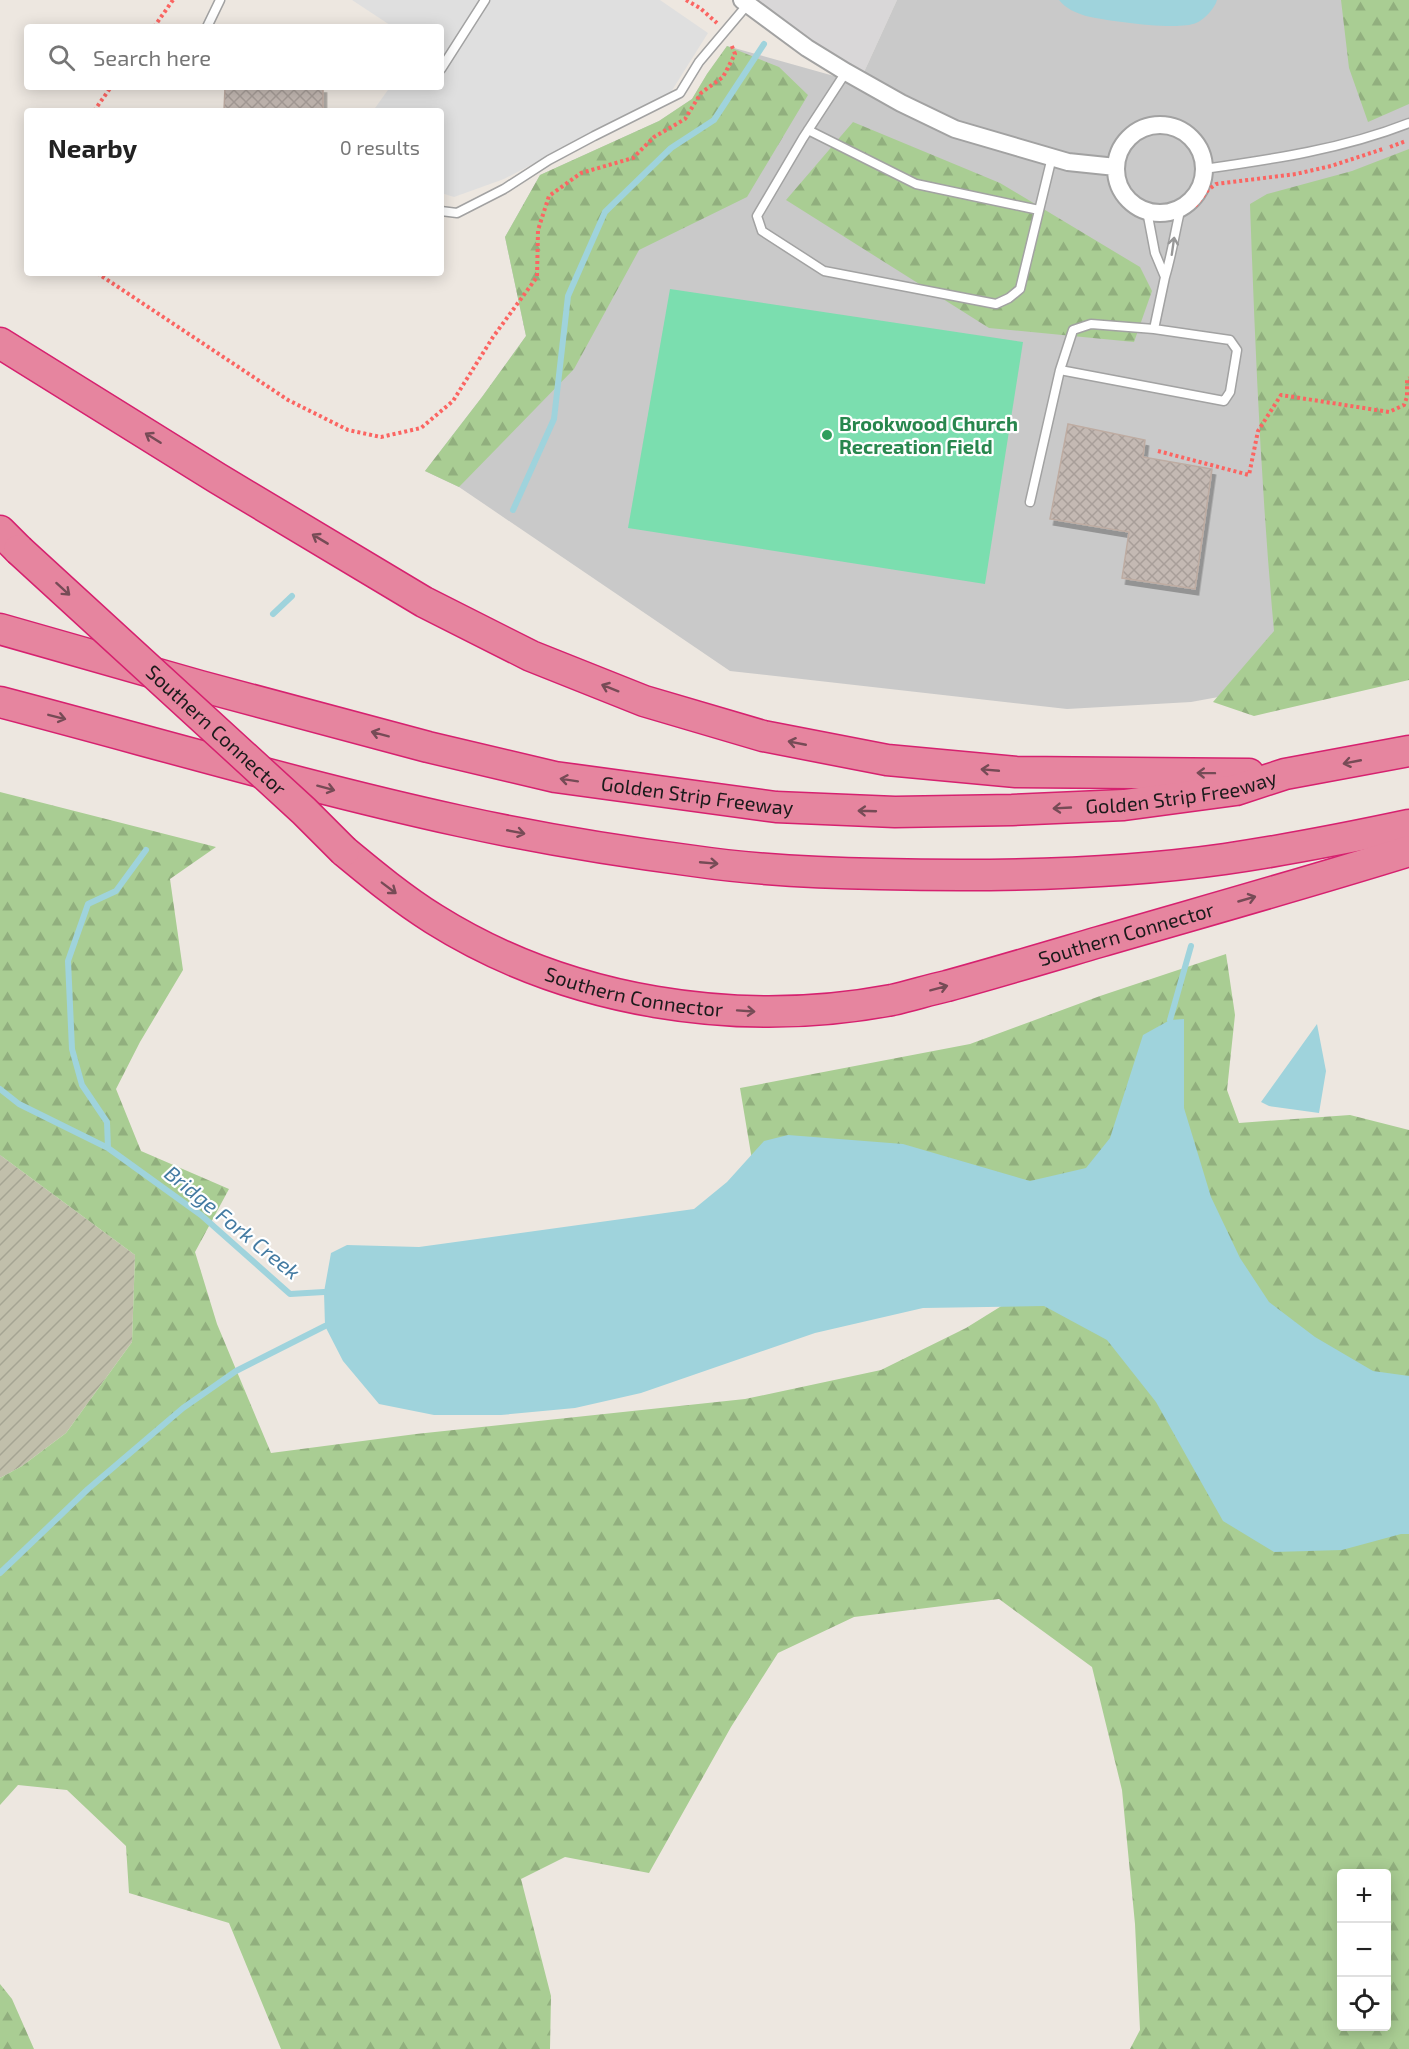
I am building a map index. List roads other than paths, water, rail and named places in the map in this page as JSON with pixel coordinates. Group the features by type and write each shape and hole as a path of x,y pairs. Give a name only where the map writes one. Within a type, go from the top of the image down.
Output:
{"highway":[{"path":"0,343 217,478 424,602 531,656 644,701 763,736 887,760 1016,772 1285,774"},
{"name":"Southern Connector","path":"10,540 344,850 411,904 437,921 514,962 546,974 636,998 691,1007 754,1012 822,1010 894,1000 1409,851"},
{"name":"Golden Strip Freeway","path":"0,629 428,747 555,777 776,807 895,812 1124,805 1236,790 1285,774 1409,751"},
{"path":"0,702 461,822 591,846 697,862 825,873 940,876 1084,872 1224,859 1356,837 1409,825"}],"street":[{"path":"745,2 807,48 846,72 901,103 955,129 1068,162 1116,167"},
{"path":"1152,125 1168,126 1182,131 1193,141 1201,154 1204,169 1201,185 1186,210 1165,213 1147,211 1130,202 1119,186 1116,167 1119,153 1126,140 1138,130 1152,125"}],"lane":[{"path":"208,24 220,0"},
{"path":"444,64 485,0"},
{"path":"444,211 457,213 504,189 549,160 680,93 699,62 745,2"},
{"path":"846,72 808,130 757,216 762,231 824,271 996,304 1009,298 1020,289 1052,157"},
{"path":"1204,169 1296,156 1376,136 1409,123"},
{"path":"808,130 916,184 1039,210"},
{"path":"1154,329 1165,277 1174,250 1175,229 1186,210"},
{"path":"1147,211 1155,253 1165,277"},
{"path":"1030,502 1060,370 1073,330 1090,324 1154,329 1230,340 1237,350 1230,392 1224,401 1060,370"}],"water":[{"path":"1059,0 1217,0 1206,17 1196,23 1159,26 1086,16 1071,10"},
{"path":"1184,1019 1184,1108 1211,1197 1240,1258 1269,1302 1315,1337 1373,1371 1409,1376 1409,1534 1401,1534 1342,1550 1274,1552 1223,1521 1156,1402 1107,1340 1044,1306 923,1308 815,1333 641,1393 575,1408 501,1415 434,1415 379,1404 343,1361 325,1326 324,1292 331,1253 347,1245 419,1247 694,1209 727,1182 764,1141 788,1135 903,1144 1030,1181 1086,1168 1110,1138 1143,1035 1170,1020"},
{"path":"1317,1024 1326,1071 1319,1113 1269,1106 1261,1102"}],"waterway":[{"path":"513,510 554,419 568,296 605,212 671,148 714,120 764,44"},
{"path":"273,614 292,596"},
{"path":"108,1148 107,1122 82,1085 72,1049 68,961 88,904 116,891 146,850"},
{"path":"1170,1020 1191,946"},
{"name":"Bridge Fork Creek","path":"0,1089 19,1104 108,1148 201,1215 290,1294 324,1292"},
{"path":"0,1573 88,1489 183,1408 236,1371 325,1326"}],"place":[{"name":"Brookwood Church Recreation Field","path":"827,435"}]}
